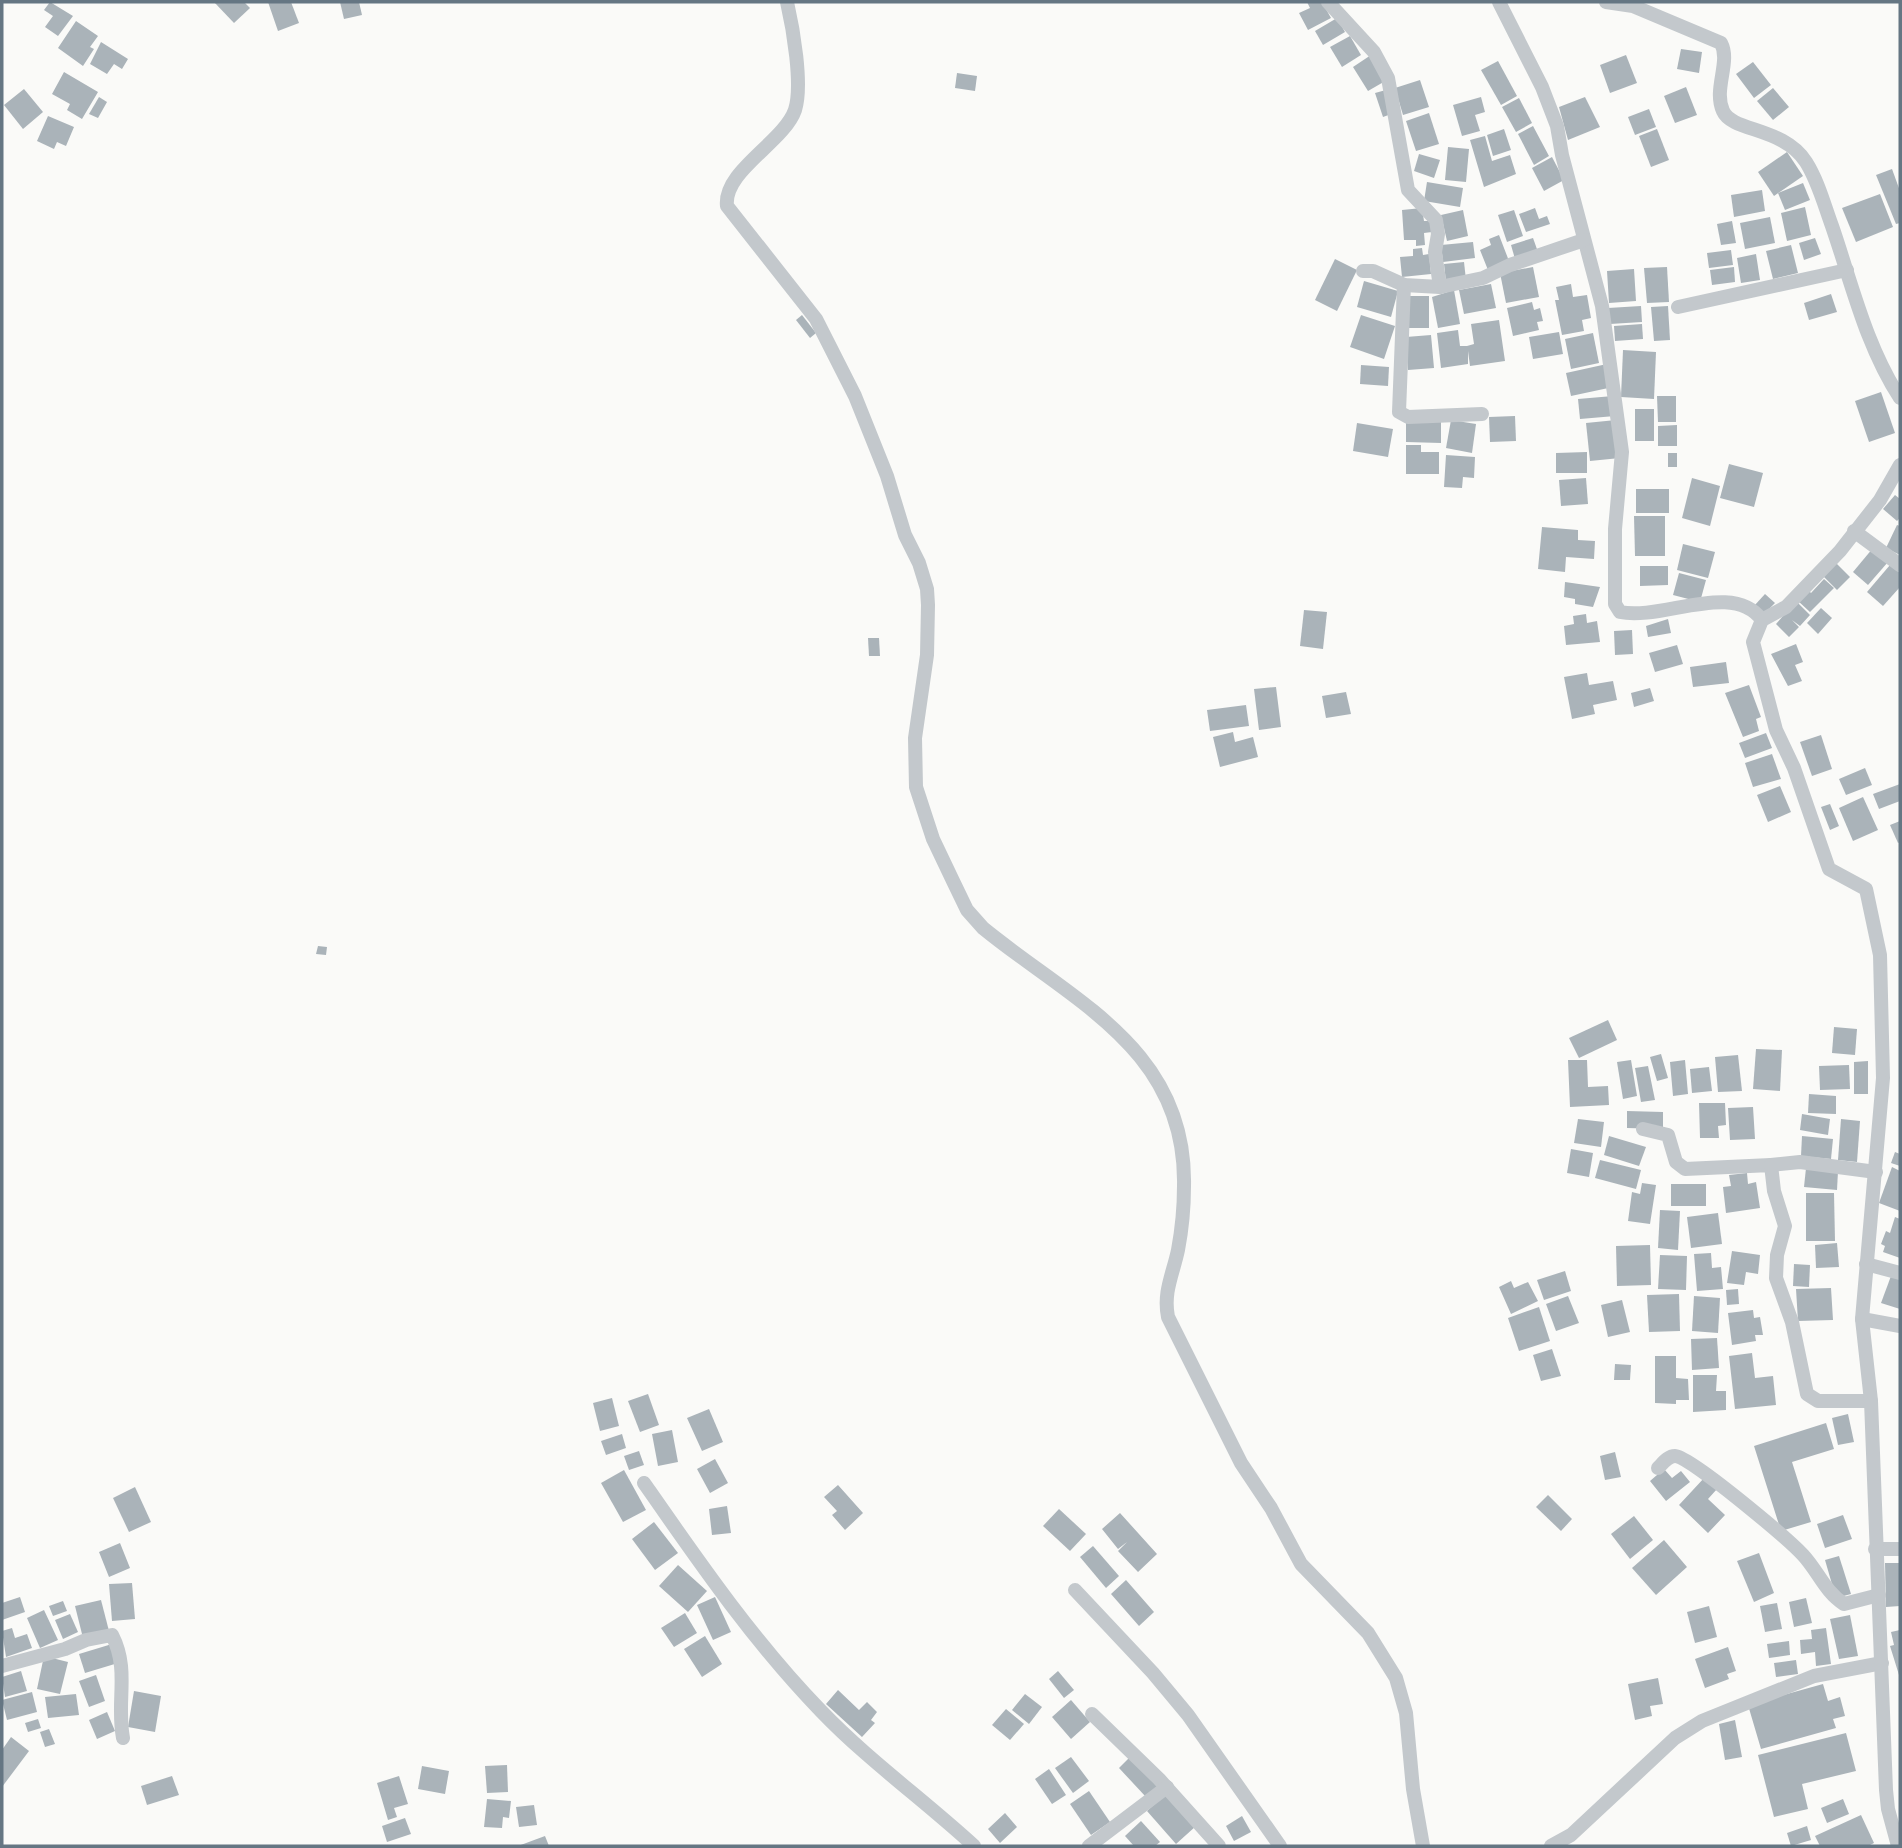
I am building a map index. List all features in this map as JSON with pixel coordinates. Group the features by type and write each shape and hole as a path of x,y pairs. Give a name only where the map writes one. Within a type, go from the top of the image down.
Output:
{"street":[{"path":"787,2 796,77 794,111 731,187 727,205 816,318 855,396 887,476 905,535 919,563 927,589 927,655 914,765 916,787 933,839 967,911 983,928 1105,1018 1149,1068 1170,1109 1185,1160 1184,1205 1178,1251 1164,1298 1168,1317 1241,1463 1271,1508 1301,1564 1368,1633 1396,1678 1406,1713 1423,1846"},
{"path":"1328,2 1374,52 1388,78 1408,190 1436,220 1438,234 1434,252 1440,287"},
{"path":"1499,2 1542,87 1557,126 1602,306 1622,452 1613,590 1617,609 1627,613 1655,614 1703,603 1738,603 1755,610 1762,620"},
{"path":"1606,2 1633,6 1721,43 1724,54 1721,76 1723,112 1729,120 1772,133 1800,154 1813,175 1881,365 1900,398"},
{"path":"1363,271 1373,271 1404,285 1440,287 1483,278 1510,265 1584,240"},
{"path":"1678,307 1847,270"},
{"path":"1404,285 1399,412 1408,417 1482,414"},
{"path":"1898,1846 1888,1810 1875,1549 1871,1401 1862,1319 1883,1078 1880,965 1866,889 1829,869 1819,836 1776,730 1753,642 1762,620 1786,607 1840,551 1895,478 1900,465"},
{"path":"1854,531 1900,565"},
{"path":"1643,1129 1668,1135 1676,1161 1685,1169 1800,1163 1876,1172"},
{"path":"1771,1165 1774,1191 1785,1226 1777,1255 1776,1278 1792,1322 1808,1394 1818,1401 1871,1401"},
{"path":"1866,1264 1900,1273"},
{"path":"1862,1319 1900,1326"},
{"path":"1658,1468 1669,1457 1678,1456 1712,1475 1742,1504 1802,1553 1833,1597 1844,1604 1879,1595"},
{"path":"644,1483 719,1591 823,1714 974,1846"},
{"path":"1875,1549 1900,1549"},
{"path":"1075,1590 1153,1673 1188,1715 1279,1846"},
{"path":"2,1666 65,1649 86,1640 113,1635 124,1668 124,1692 119,1717 123,1738"},
{"path":"1551,1846 1571,1835 1675,1738 1702,1721 1814,1676 1882,1664"},
{"path":"1092,1714 1167,1787 1219,1846"},
{"path":"1089,1846 1167,1787"}],"building":[{"path":"50,2 73,16 58,36 45,27 53,16 44,10"},
{"path":"214,2 244,2 250,8 234,23"},
{"path":"268,2 291,2 299,23 278,31"},
{"path":"340,2 359,2 362,15 344,19"},
{"path":"1307,2 1322,2 1331,18 1308,30 1299,13 1310,8"},
{"path":"1337,18 1345,32 1323,45 1315,31"},
{"path":"76,21 98,36 90,47 94,49 83,66 58,48"},
{"path":"1350,36 1361,55 1342,67 1330,47"},
{"path":"101,42 128,59 122,69 114,64 107,74 90,64"},
{"path":"1681,49 1702,52 1699,73 1677,69"},
{"path":"1371,55 1387,80 1368,91 1353,67"},
{"path":"1626,55 1637,83 1610,93 1600,65"},
{"path":"1498,61 1517,96 1501,105 1481,70"},
{"path":"1753,62 1771,85 1754,98 1736,74"},
{"path":"64,72 98,92 82,119 67,110 70,104 52,94"},
{"path":"957,73 977,76 975,91 955,88"},
{"path":"1420,80 1429,107 1403,115 1395,88"},
{"path":"1686,87 1697,115 1675,123 1664,96"},
{"path":"1773,88 1789,107 1773,120 1757,101"},
{"path":"24,89 43,112 23,129 4,105"},
{"path":"1386,90 1394,113 1383,117 1375,93"},
{"path":"99,97 107,102 98,118 89,114"},
{"path":"1481,97 1485,112 1475,115 1480,131 1462,136 1453,105"},
{"path":"1585,97 1600,127 1568,140 1559,107"},
{"path":"1519,98 1532,123 1516,132 1502,107"},
{"path":"1649,109 1656,127 1635,135 1628,117"},
{"path":"1429,113 1439,144 1416,151 1406,121"},
{"path":"48,116 74,127 66,146 57,142 54,149 37,141"},
{"path":"1533,126 1549,156 1534,165 1518,134"},
{"path":"1504,129 1511,150 1493,156 1487,135"},
{"path":"1657,129 1669,160 1651,167 1639,136"},
{"path":"1485,136 1492,161 1510,155 1516,174 1484,187 1470,140"},
{"path":"1448,147 1469,149 1466,182 1445,180"},
{"path":"1787,152 1803,176 1774,196 1758,172"},
{"path":"1419,154 1440,160 1434,178 1414,171"},
{"path":"1552,157 1564,180 1544,191 1532,168"},
{"path":"1892,169 1900,191 1900,223 1896,224 1876,175"},
{"path":"1427,182 1463,188 1460,207 1424,201"},
{"path":"1803,183 1810,200 1785,210 1778,193"},
{"path":"1762,190 1765,211 1734,217 1731,195"},
{"path":"1880,194 1893,227 1856,242 1842,208"},
{"path":"1805,207 1811,235 1787,241 1781,213"},
{"path":"1422,208 1424,221 1431,221 1432,232 1424,233 1425,245 1416,246 1416,240 1404,240 1402,210"},
{"path":"1535,208 1539,219 1547,216 1550,224 1526,232 1519,214"},
{"path":"1463,210 1468,236 1447,241 1441,215"},
{"path":"1514,210 1523,236 1507,242 1498,215"},
{"path":"1770,217 1775,243 1745,249 1740,223"},
{"path":"1732,221 1736,243 1721,245 1717,224"},
{"path":"1499,235 1509,261 1488,270 1480,250 1491,245 1489,239"},
{"path":"1533,238 1538,252 1515,259 1511,245"},
{"path":"1815,238 1821,254 1804,260 1799,243"},
{"path":"1473,242 1475,258 1443,262 1441,245"},
{"path":"1791,245 1798,273 1773,279 1766,251"},
{"path":"1422,248 1423,255 1429,254 1431,274 1402,277 1400,257 1413,256 1413,249"},
{"path":"1731,250 1733,265 1709,268 1707,253"},
{"path":"1756,254 1760,280 1741,283 1737,258"},
{"path":"1335,259 1357,270 1337,311 1315,300"},
{"path":"1464,262 1466,280 1446,282 1444,264"},
{"path":"1533,267 1539,297 1506,303 1500,273"},
{"path":"1667,267 1669,302 1647,303 1644,268"},
{"path":"1734,267 1735,282 1712,285 1710,270"},
{"path":"1634,269 1636,301 1609,303 1607,271"},
{"path":"1364,281 1398,291 1391,317 1357,307"},
{"path":"1491,284 1496,308 1464,314 1459,290"},
{"path":"1571,284 1573,297 1587,295 1591,318 1582,320 1584,331 1562,335 1555,300 1559,300 1556,287"},
{"path":"1454,290 1460,324 1438,328 1432,297"},
{"path":"1831,294 1837,312 1809,320 1804,303"},
{"path":"1408,296 1429,296 1429,328 1408,328"},
{"path":"1532,302 1534,310 1540,308 1543,321 1537,322 1539,330 1513,336 1507,308"},
{"path":"1641,306 1642,322 1610,324 1608,308"},
{"path":"1668,306 1670,340 1654,341 1651,307"},
{"path":"802,315 816,333 810,338 796,320"},
{"path":"1361,315 1395,326 1384,359 1350,347"},
{"path":"1499,320 1505,361 1470,366 1468,351 1468,364 1441,368 1437,333 1458,330 1460,346 1467,346 1474,344 1471,324"},
{"path":"1642,324 1643,339 1615,341 1614,326"},
{"path":"1559,332 1563,354 1533,359 1529,337"},
{"path":"1593,333 1599,363 1571,369 1565,339"},
{"path":"1431,335 1434,368 1408,370 1406,337"},
{"path":"1623,350 1656,352 1654,399 1621,397"},
{"path":"1607,364 1613,387 1571,396 1566,373"},
{"path":"1361,365 1389,367 1388,386 1360,384"},
{"path":"1881,392 1895,433 1869,442 1855,401"},
{"path":"1613,396 1615,416 1580,419 1578,399"},
{"path":"1657,396 1676,396 1676,422 1658,422"},
{"path":"1635,409 1654,409 1654,441 1635,441"},
{"path":"1515,416 1516,441 1490,442 1489,417"},
{"path":"1451,420 1476,424 1472,453 1446,448"},
{"path":"1616,420 1620,458 1590,461 1586,423"},
{"path":"1406,421 1441,422 1441,443 1406,442"},
{"path":"1357,423 1393,429 1388,457 1353,451"},
{"path":"1677,425 1677,446 1658,446 1658,426"},
{"path":"1406,445 1421,445 1421,452 1439,452 1439,474 1406,474"},
{"path":"1587,452 1587,473 1556,473 1556,453"},
{"path":"1668,453 1677,453 1677,467 1668,467"},
{"path":"1446,455 1475,457 1474,478 1463,477 1462,488 1444,487"},
{"path":"1729,464 1763,473 1754,507 1720,498"},
{"path":"1586,478 1588,504 1561,506 1559,480"},
{"path":"1692,478 1720,486 1710,526 1682,518"},
{"path":"1636,489 1669,489 1669,513 1636,513"},
{"path":"1895,495 1900,499 1900,518 1897,521 1883,509"},
{"path":"1634,516 1665,516 1665,556 1635,556"},
{"path":"1897,525 1900,526 1900,555 1886,548"},
{"path":"1542,527 1578,530 1578,540 1595,541 1594,559 1566,557 1565,572 1538,569"},
{"path":"1683,544 1715,552 1708,578 1677,570"},
{"path":"1873,548 1888,562 1868,585 1853,572"},
{"path":"1836,563 1850,577 1837,590 1823,576"},
{"path":"1890,565 1900,573 1900,587 1883,606 1867,592"},
{"path":"1640,566 1668,566 1668,585 1640,586"},
{"path":"1679,573 1706,580 1700,602 1673,595"},
{"path":"1824,579 1834,588 1810,612 1797,600 1807,589 1811,593"},
{"path":"1565,582 1600,587 1593,607 1575,604 1575,599 1564,597"},
{"path":"1765,594 1775,603 1763,615 1754,606"},
{"path":"1796,601 1810,615 1800,626 1792,620 1799,627 1789,637 1776,624"},
{"path":"1821,608 1832,618 1818,634 1807,623"},
{"path":"1304,610 1327,612 1323,649 1300,646"},
{"path":"1586,614 1587,623 1597,621 1600,642 1566,645 1564,626 1574,624 1573,616"},
{"path":"1668,619 1671,633 1648,637 1646,626"},
{"path":"1632,630 1633,654 1615,655 1614,631"},
{"path":"868,638 879,638 880,656 869,656"},
{"path":"1796,644 1803,662 1795,665 1802,681 1788,686 1771,654"},
{"path":"1677,645 1683,664 1655,672 1649,653"},
{"path":"1726,662 1729,683 1693,687 1690,667"},
{"path":"1587,673 1589,685 1613,681 1617,700 1593,705 1595,714 1572,719 1564,677"},
{"path":"1749,685 1761,717 1756,719 1759,731 1743,737 1725,693"},
{"path":"1276,687 1281,727 1259,730 1254,689"},
{"path":"1650,688 1654,701 1634,707 1631,693"},
{"path":"1346,692 1351,714 1326,718 1322,696"},
{"path":"1246,705 1249,726 1210,731 1207,710"},
{"path":"1233,732 1235,742 1253,737 1258,757 1220,767 1213,737"},
{"path":"1766,733 1772,748 1745,758 1739,743"},
{"path":"1821,735 1832,769 1812,776 1800,742"},
{"path":"1772,754 1781,779 1753,787 1745,763"},
{"path":"1865,768 1872,785 1846,795 1839,779"},
{"path":"1900,784 1900,801 1879,809 1873,794"},
{"path":"1780,786 1791,812 1768,822 1757,795"},
{"path":"1863,797 1878,830 1853,841 1839,808"},
{"path":"1830,804 1839,826 1830,830 1821,807"},
{"path":"1900,821 1900,842 1898,843 1890,825"},
{"path":"318,946 327,947 326,955 316,954"},
{"path":"1608,1020 1617,1040 1579,1058 1569,1038"},
{"path":"1834,1027 1857,1029 1855,1055 1832,1053"},
{"path":"1756,1049 1782,1050 1780,1091 1753,1089"},
{"path":"1661,1054 1668,1078 1657,1081 1650,1057"},
{"path":"1738,1055 1742,1091 1718,1092 1715,1057"},
{"path":"1568,1060 1587,1060 1588,1087 1608,1086 1609,1105 1570,1107"},
{"path":"1631,1060 1637,1096 1623,1099 1617,1062"},
{"path":"1685,1060 1688,1094 1673,1096 1670,1062"},
{"path":"1868,1061 1868,1094 1854,1094 1854,1062"},
{"path":"1849,1065 1850,1089 1820,1090 1819,1066"},
{"path":"1648,1066 1655,1100 1641,1102 1635,1068"},
{"path":"1709,1067 1712,1091 1692,1093 1690,1069"},
{"path":"1809,1094 1836,1096 1836,1114 1808,1113"},
{"path":"1699,1103 1725,1103 1726,1125 1718,1126 1719,1138 1700,1138"},
{"path":"1753,1107 1755,1139 1730,1140 1728,1108"},
{"path":"1627,1111 1663,1112 1663,1129 1627,1128"},
{"path":"1802,1114 1830,1119 1828,1135 1800,1130"},
{"path":"1578,1119 1604,1122 1601,1147 1574,1143"},
{"path":"1841,1119 1860,1121 1857,1162 1838,1160"},
{"path":"1609,1136 1646,1147 1639,1166 1604,1155"},
{"path":"1802,1136 1833,1139 1831,1159 1801,1156"},
{"path":"1571,1149 1593,1153 1589,1177 1567,1173"},
{"path":"1895,1152 1900,1154 1900,1166 1891,1163"},
{"path":"1600,1160 1641,1170 1636,1189 1595,1178"},
{"path":"1892,1167 1900,1171 1900,1211 1879,1203"},
{"path":"1806,1168 1838,1171 1837,1190 1804,1187"},
{"path":"1747,1173 1748,1184 1756,1182 1760,1208 1726,1213 1723,1187 1731,1186 1729,1175"},
{"path":"1642,1183 1656,1185 1650,1224 1628,1221 1632,1192 1640,1194"},
{"path":"1671,1184 1706,1184 1706,1206 1671,1206"},
{"path":"1806,1193 1834,1193 1835,1241 1806,1241"},
{"path":"1660,1210 1680,1211 1678,1250 1658,1248"},
{"path":"1718,1213 1722,1244 1691,1248 1687,1217"},
{"path":"1895,1217 1900,1219 1900,1258 1883,1252 1885,1246 1881,1244 1886,1231 1890,1233"},
{"path":"1837,1243 1839,1267 1816,1268 1815,1245"},
{"path":"1650,1245 1651,1285 1617,1286 1616,1246"},
{"path":"1732,1251 1760,1255 1758,1274 1746,1272 1744,1285 1727,1283"},
{"path":"1711,1253 1712,1268 1721,1267 1723,1289 1697,1291 1694,1254"},
{"path":"1660,1255 1687,1256 1686,1290 1658,1289"},
{"path":"1794,1264 1810,1265 1809,1287 1793,1286"},
{"path":"1565,1271 1571,1291 1544,1300 1537,1280"},
{"path":"1891,1276 1900,1279 1900,1309 1881,1303"},
{"path":"1511,1281 1514,1288 1528,1282 1538,1301 1511,1314 1499,1287"},
{"path":"1831,1288 1833,1320 1798,1321 1796,1289"},
{"path":"1738,1289 1739,1304 1727,1305 1726,1290"},
{"path":"1679,1294 1680,1331 1649,1332 1647,1295"},
{"path":"1568,1296 1579,1323 1556,1331 1546,1304"},
{"path":"1694,1296 1720,1298 1718,1333 1692,1331"},
{"path":"1622,1300 1630,1332 1608,1337 1601,1305"},
{"path":"1539,1307 1550,1341 1519,1351 1508,1318"},
{"path":"1753,1310 1754,1318 1760,1317 1763,1335 1755,1335 1756,1341 1732,1345 1728,1313"},
{"path":"1717,1338 1719,1368 1692,1370 1691,1339"},
{"path":"1552,1349 1561,1376 1541,1381 1533,1355"},
{"path":"1752,1353 1755,1378 1773,1376 1776,1405 1735,1409 1729,1356"},
{"path":"1655,1356 1676,1356 1676,1378 1688,1379 1689,1400 1676,1400 1676,1404 1655,1403"},
{"path":"1615,1364 1631,1365 1630,1380 1614,1380"},
{"path":"1693,1375 1717,1375 1716,1391 1726,1391 1726,1410 1693,1412"},
{"path":"648,1394 659,1425 640,1432 628,1401"},
{"path":"612,1398 619,1426 600,1431 593,1403"},
{"path":"709,1409 723,1442 702,1451 687,1418"},
{"path":"1848,1414 1854,1442 1838,1445 1832,1418"},
{"path":"1826,1423 1834,1449 1792,1462 1811,1522 1781,1531 1754,1446"},
{"path":"672,1430 678,1462 658,1466 652,1434"},
{"path":"622,1434 626,1448 606,1455 601,1441"},
{"path":"639,1451 644,1465 629,1470 624,1456"},
{"path":"1615,1452 1621,1477 1605,1480 1600,1456"},
{"path":"715,1459 728,1483 710,1493 697,1469"},
{"path":"1664,1469 1672,1478 1681,1471 1690,1482 1666,1501 1650,1481"},
{"path":"624,1470 646,1510 623,1522 601,1483"},
{"path":"1705,1477 1717,1489 1708,1499 1725,1515 1708,1533 1679,1505"},
{"path":"838,1485 863,1513 845,1530 832,1515 837,1511 824,1497"},
{"path":"135,1487 151,1522 129,1532 113,1498"},
{"path":"1548,1495 1572,1519 1561,1531 1536,1507"},
{"path":"727,1506 731,1533 712,1535 709,1509"},
{"path":"1059,1509 1086,1534 1070,1551 1043,1526"},
{"path":"1120,1513 1157,1554 1138,1572 1118,1551 1127,1542 1118,1549 1102,1529"},
{"path":"1843,1515 1852,1539 1825,1548 1817,1524"},
{"path":"1634,1516 1653,1540 1630,1559 1611,1534"},
{"path":"654,1522 678,1553 655,1570 632,1539"},
{"path":"1664,1540 1687,1567 1656,1595 1632,1568"},
{"path":"120,1543 130,1568 109,1577 99,1552"},
{"path":"1093,1546 1119,1576 1106,1588 1080,1557"},
{"path":"1759,1553 1774,1593 1754,1602 1737,1561"},
{"path":"1839,1556 1851,1594 1836,1598 1825,1560"},
{"path":"1885,1563 1900,1563 1900,1606 1886,1607"},
{"path":"678,1565 707,1591 688,1612 659,1586"},
{"path":"1126,1580 1154,1612 1139,1626 1111,1594"},
{"path":"132,1583 135,1619 112,1621 109,1584"},
{"path":"20,1597 25,1612 2,1620 2,1603"},
{"path":"715,1597 731,1632 713,1640 697,1605"},
{"path":"1806,1598 1812,1623 1794,1627 1789,1602"},
{"path":"101,1600 109,1631 83,1638 75,1606"},
{"path":"63,1601 67,1611 53,1616 49,1606"},
{"path":"1777,1603 1782,1629 1765,1632 1760,1606"},
{"path":"1709,1606 1717,1637 1695,1643 1687,1612"},
{"path":"44,1610 58,1640 40,1648 27,1618"},
{"path":"685,1613 697,1633 674,1647 661,1628"},
{"path":"70,1614 78,1632 63,1639 55,1620"},
{"path":"1850,1615 1858,1656 1839,1659 1830,1619"},
{"path":"12,1628 15,1638 27,1634 32,1648 6,1657 2,1631"},
{"path":"1826,1628 1831,1664 1816,1666 1815,1652 1801,1654 1800,1640 1812,1639 1811,1630"},
{"path":"1900,1630 1899,1675 1890,1646 1894,1645 1891,1632"},
{"path":"705,1636 722,1664 702,1677 684,1649"},
{"path":"1789,1641 1790,1655 1769,1658 1767,1644"},
{"path":"112,1644 118,1663 85,1673 79,1654"},
{"path":"1728,1647 1736,1671 1727,1674 1729,1679 1705,1688 1695,1659"},
{"path":"44,1656 68,1662 60,1694 37,1689"},
{"path":"1796,1660 1798,1674 1776,1677 1774,1663"},
{"path":"21,1671 27,1691 5,1697 2,1677"},
{"path":"1058,1671 1074,1690 1064,1698 1049,1679"},
{"path":"96,1675 105,1701 89,1707 79,1681"},
{"path":"1658,1678 1663,1704 1650,1706 1652,1716 1635,1720 1628,1684"},
{"path":"1823,1684 1828,1701 1840,1697 1845,1716 1833,1719 1836,1728 1761,1749 1748,1705"},
{"path":"838,1690 859,1710 867,1702 877,1712 871,1720 875,1723 862,1737 826,1704"},
{"path":"134,1691 161,1696 155,1732 128,1727"},
{"path":"32,1692 37,1712 7,1720 2,1700"},
{"path":"76,1694 79,1715 48,1718 45,1697"},
{"path":"1025,1694 1042,1707 1029,1724 1012,1710"},
{"path":"1071,1700 1090,1722 1071,1739 1052,1717"},
{"path":"1006,1709 1024,1724 1010,1740 992,1725"},
{"path":"107,1712 115,1731 97,1739 89,1720"},
{"path":"38,1719 41,1728 28,1732 25,1723"},
{"path":"1735,1720 1742,1757 1725,1760 1719,1724"},
{"path":"49,1729 55,1744 45,1747 40,1732"},
{"path":"1846,1733 1856,1771 1802,1784 1808,1809 1774,1817 1758,1755"},
{"path":"11,1737 29,1751 2,1787 2,1750"},
{"path":"1131,1756 1159,1785 1146,1797 1119,1768"},
{"path":"1071,1757 1089,1781 1073,1793 1055,1768"},
{"path":"507,1765 508,1792 487,1793 485,1766"},
{"path":"422,1766 449,1771 445,1794 418,1789"},
{"path":"1049,1769 1066,1795 1052,1804 1035,1779"},
{"path":"172,1776 179,1795 147,1805 141,1786"},
{"path":"399,1776 408,1804 394,1808 397,1817 388,1820 377,1783"},
{"path":"1089,1791 1110,1822 1091,1835 1070,1804"},
{"path":"1167,1793 1196,1826 1176,1844 1147,1811"},
{"path":"487,1799 511,1801 509,1818 503,1817 502,1828 484,1827"},
{"path":"1843,1799 1849,1814 1827,1823 1821,1808"},
{"path":"534,1805 537,1825 519,1827 516,1807"},
{"path":"1005,1813 1017,1827 1000,1843 988,1829"},
{"path":"1861,1815 1874,1843 1868,1846 1820,1846 1815,1836"},
{"path":"1242,1816 1251,1832 1234,1841 1226,1826"},
{"path":"405,1818 411,1834 387,1842 382,1826"},
{"path":"1141,1821 1160,1842 1155,1846 1134,1846 1125,1836"},
{"path":"1807,1826 1811,1840 1791,1846 1787,1833"},
{"path":"545,1836 549,1846 518,1846"}]}
